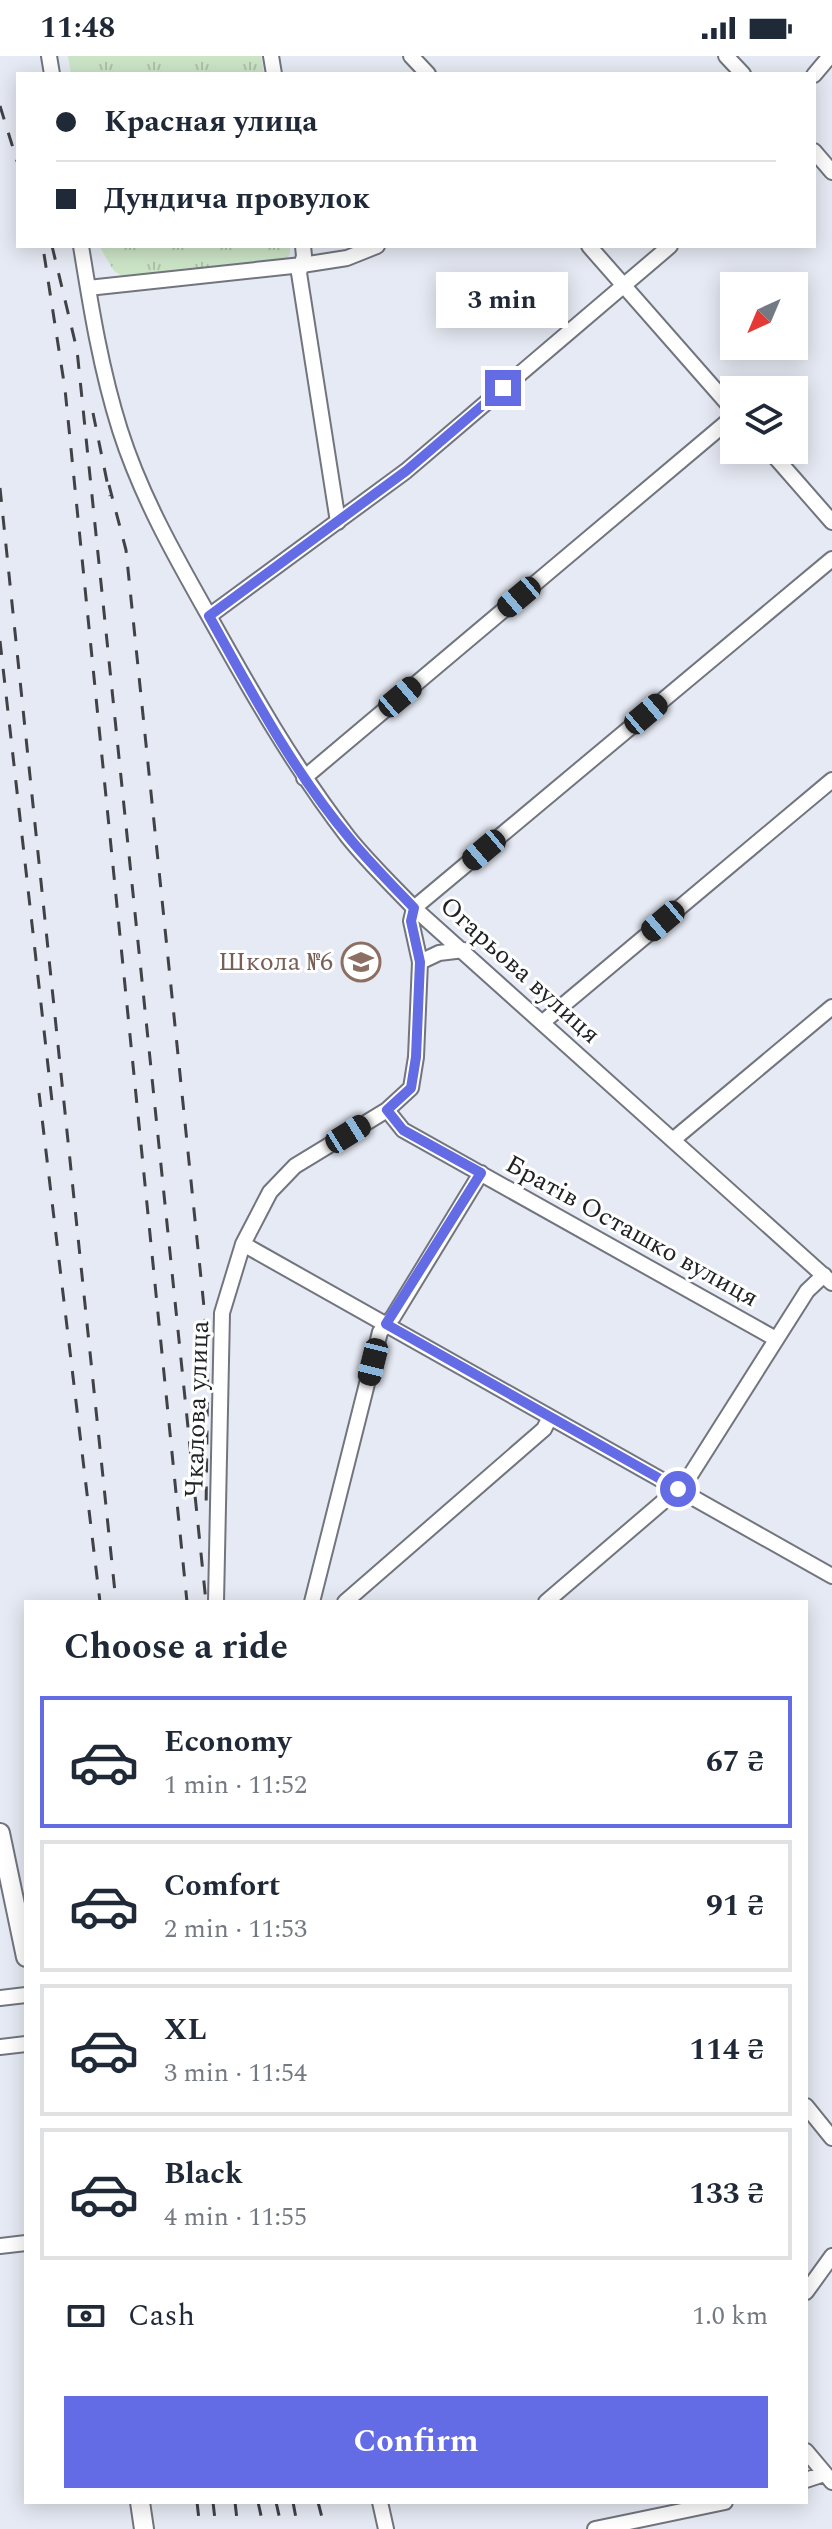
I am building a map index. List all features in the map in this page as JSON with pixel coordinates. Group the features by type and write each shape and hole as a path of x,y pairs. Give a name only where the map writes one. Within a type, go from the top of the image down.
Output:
{"main road":[{"path":"0,1833 24,1947"},
{"path":"140,2504 144,2529"}],"street":[{"path":"411,56 426,72"},
{"path":"726,56 741,72"},
{"path":"816,73 830,56"},
{"path":"816,153 832,172"},
{"name":"Огарьова вулиця","path":"81,248 97,342 120,429 140,487 271,727 304,778 351,840 414,908 828,1279"},
{"path":"303,248 299,273 338,522"},
{"path":"88,288 302,265 347,258 372,248"},
{"path":"591,248 720,397"},
{"path":"209,616 406,471 668,248"},
{"path":"304,778 720,425"},
{"path":"781,464 832,522"},
{"path":"414,908 832,559"},
{"path":"543,1022 832,780"},
{"name":"Чкалова улица","path":"216,1600 222,1313 243,1244 270,1192 295,1166 387,1110 411,1088 416,1057 420,962 411,921 414,908"},
{"path":"420,962 439,953 464,950"},
{"path":"674,1139 832,1007"},
{"name":"Братів Осташко вулиця","path":"387,1110 403,1130 776,1339"},
{"path":"313,1600 380,1332 481,1173"},
{"path":"243,1244 832,1576"},
{"path":"548,1600 686,1482 807,1291 828,1279"},
{"path":"347,1600 544,1429 550,1417"},
{"path":"0,1998 24,1995"},
{"path":"0,2047 24,2044"},
{"path":"808,2108 832,2138"},
{"path":"0,2246 24,2243"},
{"path":"808,2289 832,2256"},
{"path":"808,2453 828,2478"},
{"path":"808,2480 828,2478"},
{"path":"380,2504 386,2529"},
{"path":"595,2529 715,2504"}],"green space":[{"path":"68,56 261,56 264,72 71,72"},
{"path":"100,248 290,248 286,260 127,279 114,271"}],"railway":[{"path":"0,106 16,158"},
{"path":"52,248 77,350 206,1600"},
{"path":"44,254 65,389 187,1600"},
{"path":"93,413 110,496"},
{"path":"109,485 126,550 208,1346 206,1514"},
{"path":"0,488 116,1600"},
{"path":"0,641 53,1110"},
{"path":"39,1093 100,1600"},
{"path":"197,2504 200,2529"},
{"path":"213,2504 216,2529"},
{"path":"235,2504 238,2529"},
{"path":"258,2504 264,2529"},
{"path":"276,2504 282,2529"},
{"path":"293,2504 298,2529"},
{"path":"319,2504 325,2529"}],"place":[{"name":"Школа №6","path":"361,962"}],"route":[{"path":"503,388 406,471 209,616 271,727 304,778 351,840 414,908 411,921 420,962 416,1057 411,1088 387,1110 403,1130 481,1173 386,1324 678,1489"}]}
